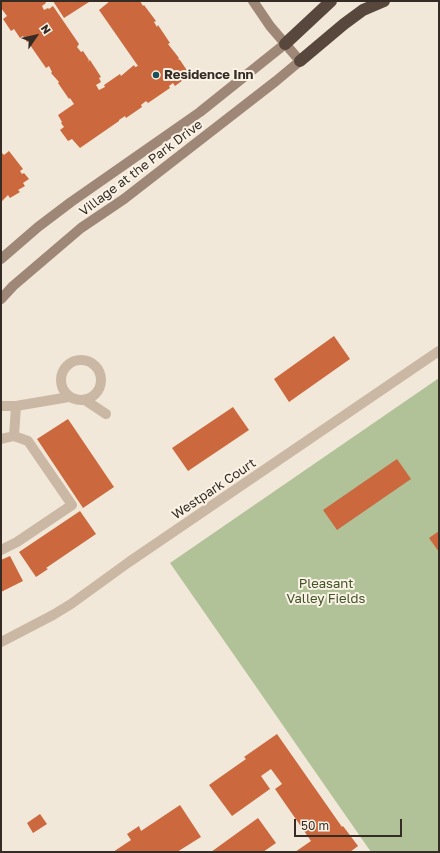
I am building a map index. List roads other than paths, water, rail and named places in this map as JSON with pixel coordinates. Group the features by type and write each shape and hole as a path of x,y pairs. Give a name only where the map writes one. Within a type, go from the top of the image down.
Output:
{"highway":[{"path":"285,44 331,1"},
{"path":"300,61 344,24 364,10 384,1"}],"street":[{"path":"253,1 270,26 300,61"},
{"name":"Village at the Park Drive","path":"1,259 71,202 200,112 285,44"},
{"name":"Village at the Park Drive","path":"1,299 13,286 81,228 124,199 300,61"},
{"name":"Westpark Court","path":"1,642 59,612 439,351"},
{"path":"77,360 85,360 96,366 100,372 102,380 98,392 85,400 77,400 70,397 64,391 61,384 61,376 67,365 77,360"},
{"path":"45,401 61,384"},
{"path":"85,400 106,414 98,392"},
{"path":"1,406 16,406 70,397"},
{"path":"14,436 16,406"},
{"path":"1,439 14,436 28,441 72,505 17,542 1,550"}],"place":[{"name":"Residence Inn","path":"156,75"}],"park label":[{"name":"Pleasant Valley Fields","path":"326,592"}]}
